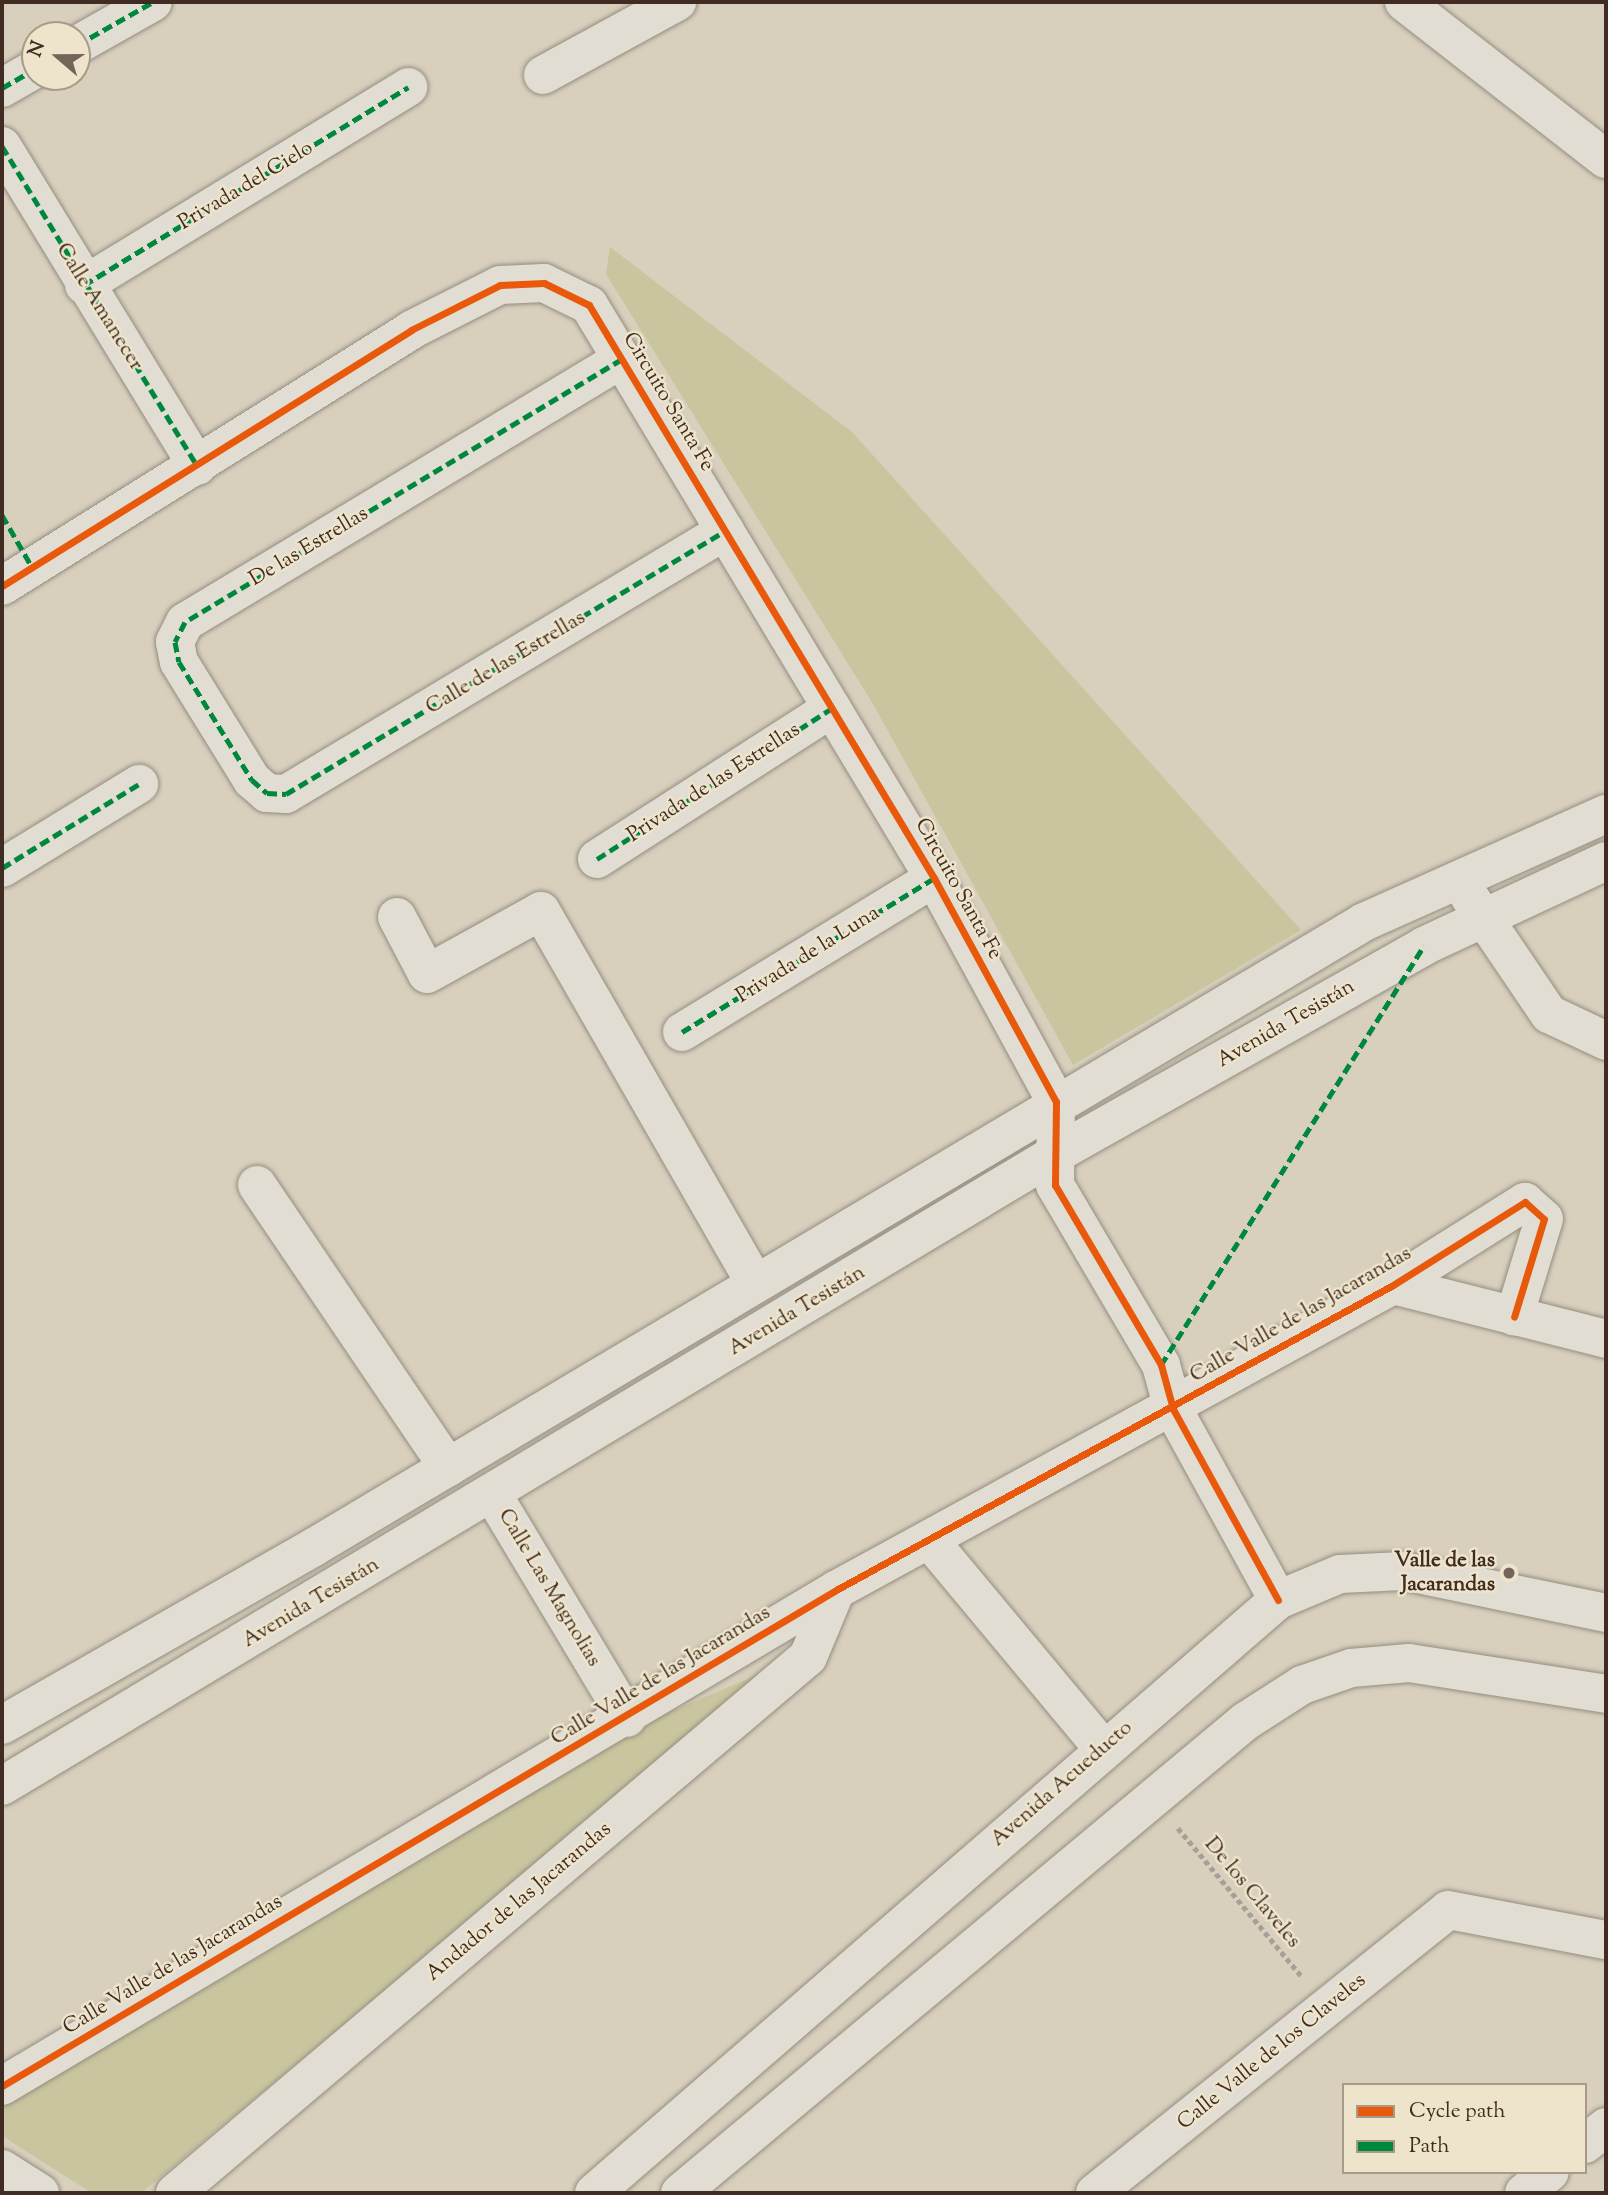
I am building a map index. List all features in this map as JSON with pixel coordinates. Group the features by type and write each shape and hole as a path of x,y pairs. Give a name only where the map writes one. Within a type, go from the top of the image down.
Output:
{"street":[{"path":"91,37 153,2"},
{"path":"543,75 677,2"},
{"path":"1404,2 1606,159"},
{"path":"2,88 21,77"},
{"name":"Privada del Cielo","path":"85,285 408,86"},
{"name":"Calle Amanecer","path":"2,146 197,466"},
{"name":"Circuito Santa Fe","path":"2,586 411,330 500,285 544,283 589,305 934,878 1056,1102"},
{"name":"De las Estrellas","path":"286,794 267,793 252,780 179,662 175,642 185,622 622,359"},
{"name":"Calle de las Estrellas","path":"286,794 725,531"},
{"name":"Privada de las Estrellas","path":"597,859 832,708"},
{"path":"2,867 139,784"},
{"path":"2,1725 448,1467 1056,1102 1364,922 1458,876 1606,814"},
{"name":"Avenida Tesistán","path":"2,1786 493,1495 1050,1157 1480,918 1606,861"},
{"path":"1458,876 1480,918 1549,1014 1606,1041"},
{"name":"Privada de la Luna","path":"682,1032 934,878"},
{"path":"397,917 427,974 541,911 755,1283"},
{"path":"1056,1102 1050,1157 1055,1185 1161,1366 1173,1409 1278,1600"},
{"path":"257,1185 448,1467"},
{"name":"Calle Valle de las Jacarandas","path":"2,2086 627,1718 836,1590 931,1542 1173,1409 1393,1285 1525,1202 1544,1219 1514,1317"},
{"path":"1393,1285 1606,1339"},
{"name":"Calle Las Magnolias","path":"493,1495 627,1718"},
{"path":"931,1542 1102,1747"},
{"name":"Avenida Acueducto","path":"594,2193 1102,1747 1278,1600 1340,1574 1404,1571 1606,1613"},
{"name":"Andador de las Jacarandas","path":"175,2193 807,1657 836,1590"},
{"path":"680,2193 1246,1721 1302,1685 1351,1668 1409,1663 1606,1693"},
{"name":"Calle Valle de los Claveles","path":"1095,2193 1448,1910 1606,1940"},
{"path":"1587,2142 1606,2128"},
{"path":"2,2169 40,2193"},
{"path":"1524,2193 1548,2174"}],"shaded area":[{"path":"610,247 852,432 1301,930 1073,1065 873,704 606,274"},
{"path":"769,1670 141,2193 92,2193 2,2136 2,2108 627,1730"}],"marked path":[{"path":"91,37 153,2"},
{"path":"2,88 21,77"},
{"path":"84,285 408,87"},
{"path":"2,146 197,466"},
{"path":"622,359 185,622 175,642 179,662 252,780 267,793 286,794 725,531"},
{"path":"2,515 32,567"},
{"path":"597,859 832,708"},
{"path":"2,868 139,784"},
{"path":"682,1032 934,878"},
{"path":"1161,1365 1424,946"}],"cycle path":[{"path":"2,586 411,330 500,285 544,283 589,305 934,878 1056,1102 1055,1185 1161,1365 1173,1409 1278,1600"},
{"path":"2,2086 836,1590 1393,1285 1525,1202 1544,1219 1514,1317"}],"place":[{"name":"Valle de las Jacarandas","path":"1509,1573"}]}
